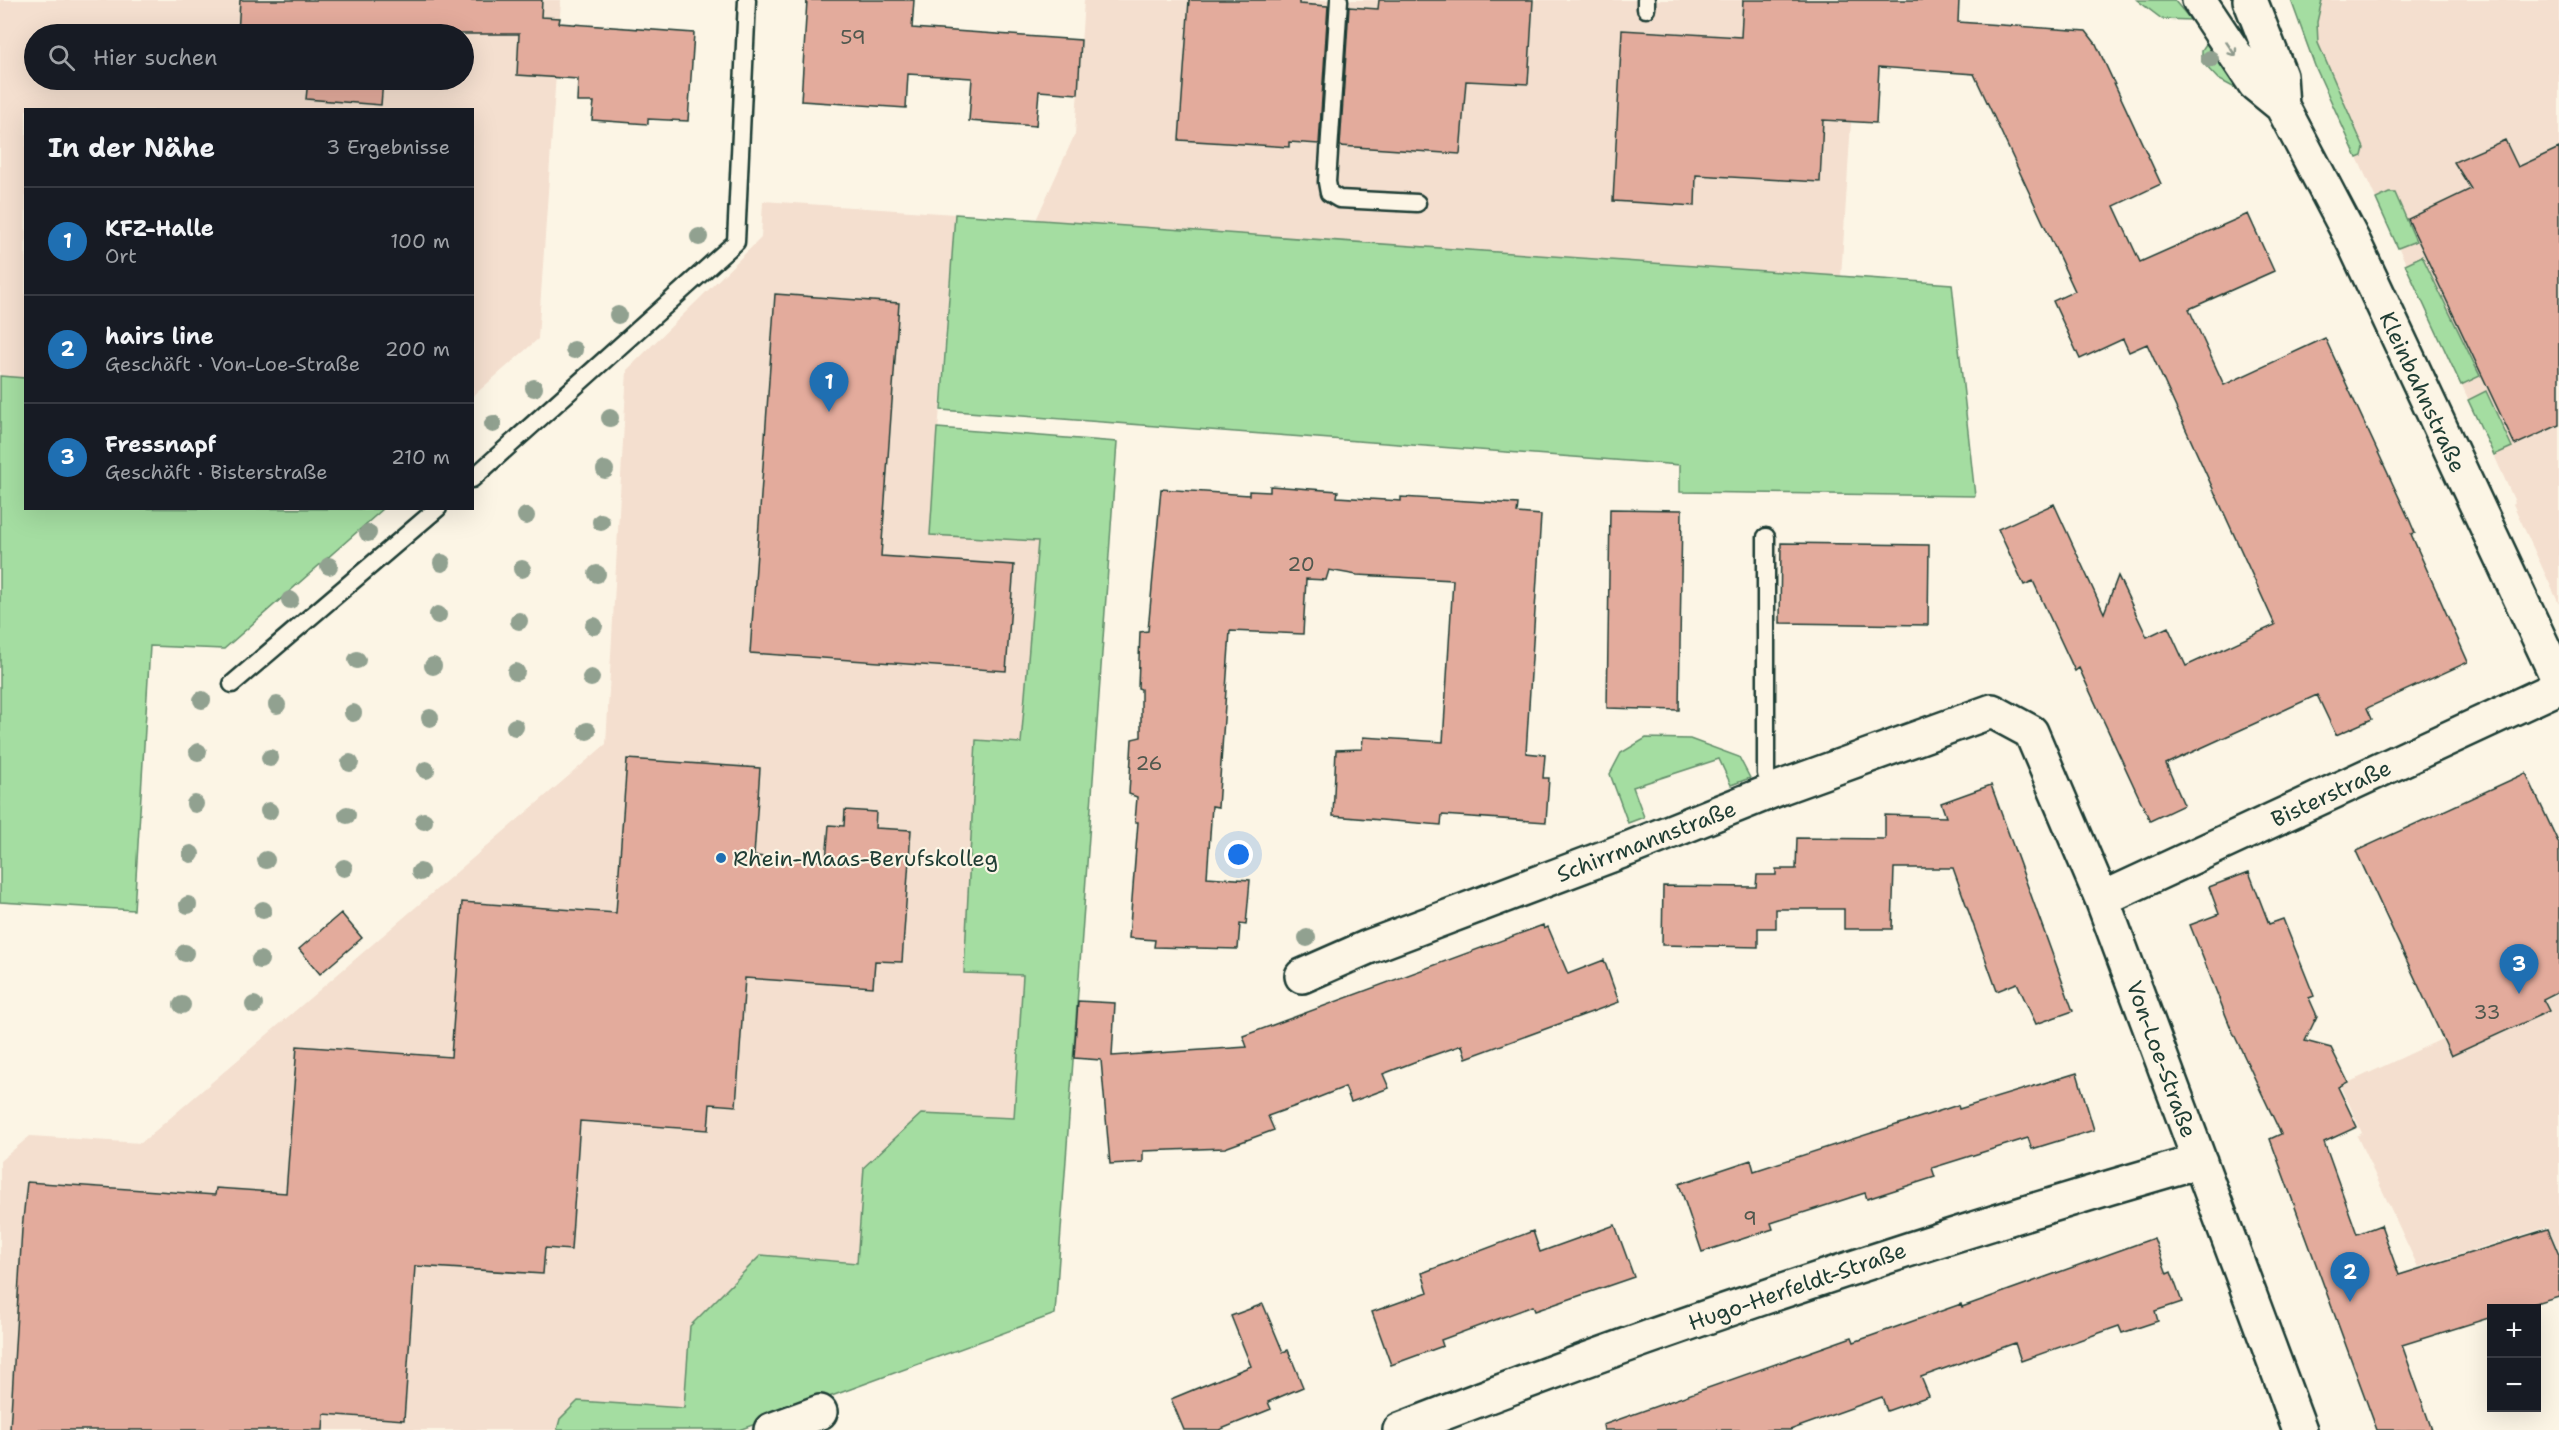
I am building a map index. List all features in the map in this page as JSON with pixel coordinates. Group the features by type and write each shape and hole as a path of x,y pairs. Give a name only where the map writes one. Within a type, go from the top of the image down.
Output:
{"street":[{"name":"Kleinbahnstraße","path":"2199,0 2255,84 2282,106 2354,243 2559,681"},
{"name":"Kleinbahnstraße","path":"2250,0 2280,76 2282,106"},
{"name":"Bisterstraße","path":"2102,899 2559,687"},
{"name":"Von-Loe-Straße","path":"1992,711 2031,732 2102,899 2300,1430"},
{"name":"Schirrmannstraße","path":"1302,976 1368,947 1630,848 1782,787 1992,711"},
{"name":"Hugo-Herfeldt-Straße","path":"1400,1430 1596,1355 1864,1262 2020,1213 2200,1161"},
{"path":"771,1430 820,1412"}],"lane":[{"path":"474,477 736,242 747,0"},
{"path":"1339,0 1327,182 1329,193 1339,199 1417,203"},
{"path":"232,684 436,510"},
{"path":"1766,537 1766,774"}],"shaded area":[{"path":"0,0 561,0 538,339 474,395 474,108 24,108 24,378 0,376"},
{"path":"1084,0 1859,0 1841,277 1036,220 1075,134"},
{"path":"2305,0 2559,0 2559,604 2513,504 2515,502 2494,455 2315,66 2305,41"},
{"name":"Rhein-Maas-Berufskolleg","path":"763,201 955,214 930,534 1038,541 1021,743 976,740 964,973 1023,975 1014,1119 921,1114 864,1167 857,1264 761,1255 690,1326 684,1408 578,1401 560,1419 557,1430 0,1430 0,1161 30,1136 141,1143 606,744 627,370 761,238"},
{"path":"2559,993 2559,1251 2548,1227 2418,1267 2357,1136 2362,1133 2341,1086 2442,1039 2451,1057 2550,1011 2545,1000"}],"green space":[{"path":"2137,0 2174,0 2191,20 2162,19"},
{"path":"2291,0 2322,0 2317,22 2318,43 2364,148 2362,156 2357,158 2315,66"},
{"path":"2208,41 2246,94 2218,79 2202,62 2202,50"},
{"path":"2389,193 2395,193 2416,241 2398,248 2376,199"},
{"path":"955,214 1952,284 1975,496 1680,492 1680,465 941,410"},
{"path":"2422,256 2480,376 2461,385 2405,264"},
{"path":"0,376 24,378 24,510 382,510 224,649 150,646 134,910 0,902"},
{"path":"2486,391 2512,447 2494,455 2468,400"},
{"path":"937,428 1117,442 1055,1314 739,1430 557,1430 560,1419 578,1401 684,1408 690,1326 761,1255 857,1263 864,1167 921,1114 1014,1118 1023,975 964,973 976,740 1021,743 1038,541 930,535"},
{"path":"1646,738 1690,739 1739,757 1750,778 1731,785 1719,759 1633,787 1644,817 1628,823 1610,774 1621,753"}],"building":[{"path":"240,0 542,0 541,17 560,18 559,23 694,33 688,121 648,119 648,124 592,120 594,102 577,102 578,79 517,75 519,34 474,34 474,24 239,24"},
{"path":"807,0 914,0 912,28 1081,40 1078,94 1039,91 1036,126 969,121 972,78 908,74 906,108 801,101"},
{"path":"1189,0 1299,0 1299,4 1328,6 1319,144 1289,142 1289,147 1179,140"},
{"path":"1379,0 1533,0 1528,84 1466,81 1460,154 1340,146 1349,7 1378,9"},
{"path":"1743,0 1959,0 1958,22 2086,31 2096,44 2161,184 2114,206 2140,262 2248,214 2274,271 2189,309 2224,385 2325,338 2409,519 2415,533 2411,534 2468,662 2367,708 2372,719 2336,735 2317,695 2166,764 2184,805 2150,821 2079,668 2075,671 2033,581 2024,585 1998,529 2054,504 2104,613 2118,576 2147,637 2168,627 2186,666 2275,625 2147,344 2129,352 2123,339 2080,359 2053,301 2075,291 1974,74 1879,67 1876,123 1823,120 1820,182 1696,175 1695,206 1613,201 1622,30 1741,37"},
{"path":"307,90 382,90 381,105 306,99"},
{"path":"2505,140 2518,167 2559,148 2559,425 2515,445 2408,219 2471,189 2454,162"},
{"path":"775,294 899,303 881,556 1014,565 1006,671 750,653"},
{"path":"1270,486 1338,491 1337,497 1401,501 1401,497 1518,504 1517,513 1541,515 1526,753 1545,755 1543,778 1549,778 1546,822 1442,815 1441,825 1333,816 1336,750 1362,749 1363,737 1443,742 1453,580 1357,575 1329,570 1326,580 1306,579 1303,634 1230,631 1218,807 1212,806 1207,877 1250,880 1246,925 1240,924 1238,949 1154,947 1155,940 1129,938 1138,822 1135,822 1137,797 1129,794 1132,739 1141,737 1141,689 1138,688 1140,632 1148,631 1161,489 1249,495 1249,491 1270,492"},
{"path":"1610,509 1682,510 1679,710 1607,708"},
{"path":"1781,543 1929,545 1928,625 1780,623"},
{"path":"627,759 760,768 754,856 826,861 829,825 844,826 845,810 876,812 875,828 911,830 902,962 875,961 873,987 745,978 736,1106 710,1104 708,1130 580,1121 571,1250 545,1248 543,1274 415,1266 404,1420 324,1414 323,1430 10,1430 27,1182 215,1195 216,1188 286,1193 297,1046 451,1057 462,902 616,913"},
{"path":"2526,773 2559,844 2559,991 2543,999 2549,1011 2451,1056 2356,851"},
{"path":"1991,785 2073,1011 2036,1024 2017,983 1997,991 1953,868 1894,868 1892,929 1844,929 1844,909 1776,909 1776,928 1758,928 1758,947 1662,945 1663,886 1756,887 1757,875 1776,875 1776,869 1796,869 1797,838 1885,839 1885,815 1946,817 1941,803"},
{"path":"2249,872 2269,924 2283,919 2314,996 2309,998 2317,1016 2305,1041 2331,1048 2348,1082 2338,1087 2357,1127 2324,1142 2357,1234 2381,1225 2399,1275 2548,1229 2559,1255 2559,1296 2532,1304 2487,1304 2487,1319 2402,1345 2432,1430 2377,1430 2270,1139 2281,1134 2230,1026 2190,925 2219,914 2209,887"},
{"path":"341,913 362,938 320,974 299,949"},
{"path":"1543,925 1544,929 1548,927 1568,974 1604,960 1619,1002 1466,1058 1462,1045 1422,1059 1383,1074 1389,1088 1351,1102 1345,1087 1268,1116 1274,1130 1225,1148 1143,1151 1143,1162 1110,1164 1101,1060 1074,1058 1078,1001 1115,1003 1112,1056 1247,1047 1243,1036"},
{"path":"2077,1073 2094,1130 2032,1149 2028,1138 1932,1168 1935,1177 1867,1199 1865,1193 1771,1223 1773,1229 1702,1252 1679,1184 1751,1160 1754,1171 1958,1105 1959,1109"},
{"path":"1615,1225 1634,1277 1535,1311 1533,1306 1441,1340 1443,1346 1391,1365 1372,1312 1428,1292 1422,1273 1533,1231 1540,1252"},
{"path":"2154,1238 2167,1274 2171,1272 2182,1302 2155,1311 2158,1321 2122,1333 2119,1326 2021,1361 2015,1343 1921,1377 1929,1396 1887,1411 1882,1397 1790,1430 1604,1430 1603,1425 1852,1337 1854,1342 1961,1304 1962,1307"},
{"path":"1263,1304 1283,1352 1288,1350 1303,1387 1268,1402 1271,1409 1219,1430 1184,1430 1171,1399 1251,1366 1231,1316"}],"place":[{"name":"KFZ-Halle","path":"829,412"},
{"name":"Rhein-Maas-Berufskolleg","path":"721,858"},
{"name":"Fressnapf","path":"2519,994"},
{"name":"hairs line","path":"2350,1302"}]}
